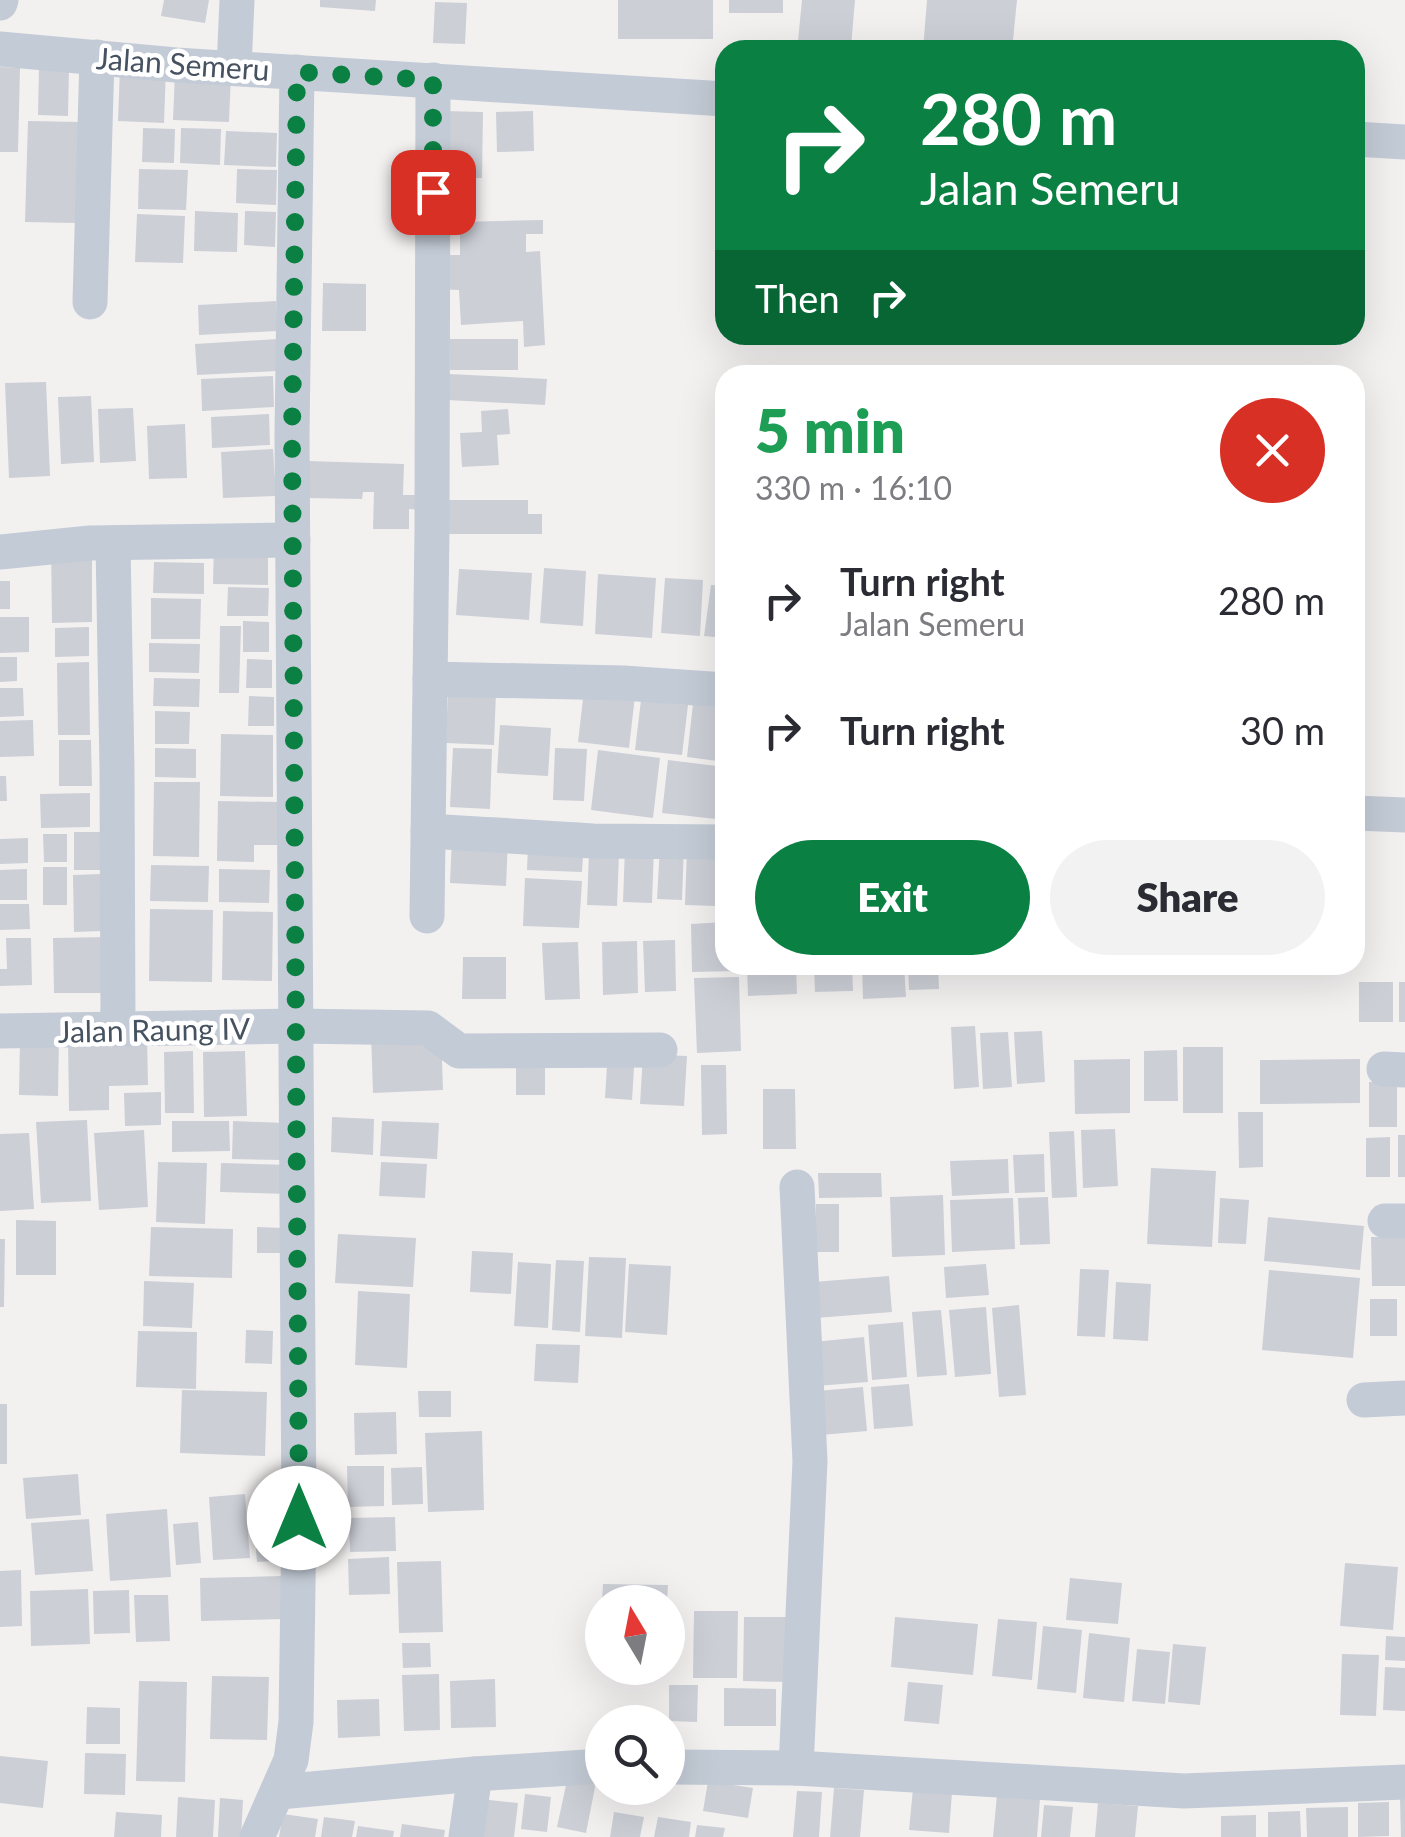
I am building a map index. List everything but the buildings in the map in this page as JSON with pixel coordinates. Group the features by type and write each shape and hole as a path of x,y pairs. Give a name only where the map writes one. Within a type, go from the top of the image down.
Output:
{"street":[{"path":"234,68 237,0"},
{"name":"Jalan Semeru","path":"0,49 715,98"},
{"path":"90,302 97,58"},
{"path":"258,1837 291,1760 296,1722 299,1498 292,435 297,72"},
{"path":"427,916 433,80"},
{"path":"1365,140 1405,142"},
{"path":"0,552 113,542 293,540"},
{"path":"113,542 118,1029"},
{"path":"430,679 715,689"},
{"path":"1365,813 1405,815"},
{"path":"428,831 593,841 715,842"},
{"name":"Jalan Raung IV","path":"0,1031 428,1028 459,1051 660,1050"},
{"path":"796,1768 810,1461 797,1187"},
{"path":"1364,1400 1405,1398"},
{"path":"685,1766 796,1768 1184,1791 1405,1782"},
{"path":"279,1792 585,1767"},
{"path":"466,1837 475,1774"}],"route":[{"path":"299,1518 292,435 297,72 433,80 433,192"}]}
